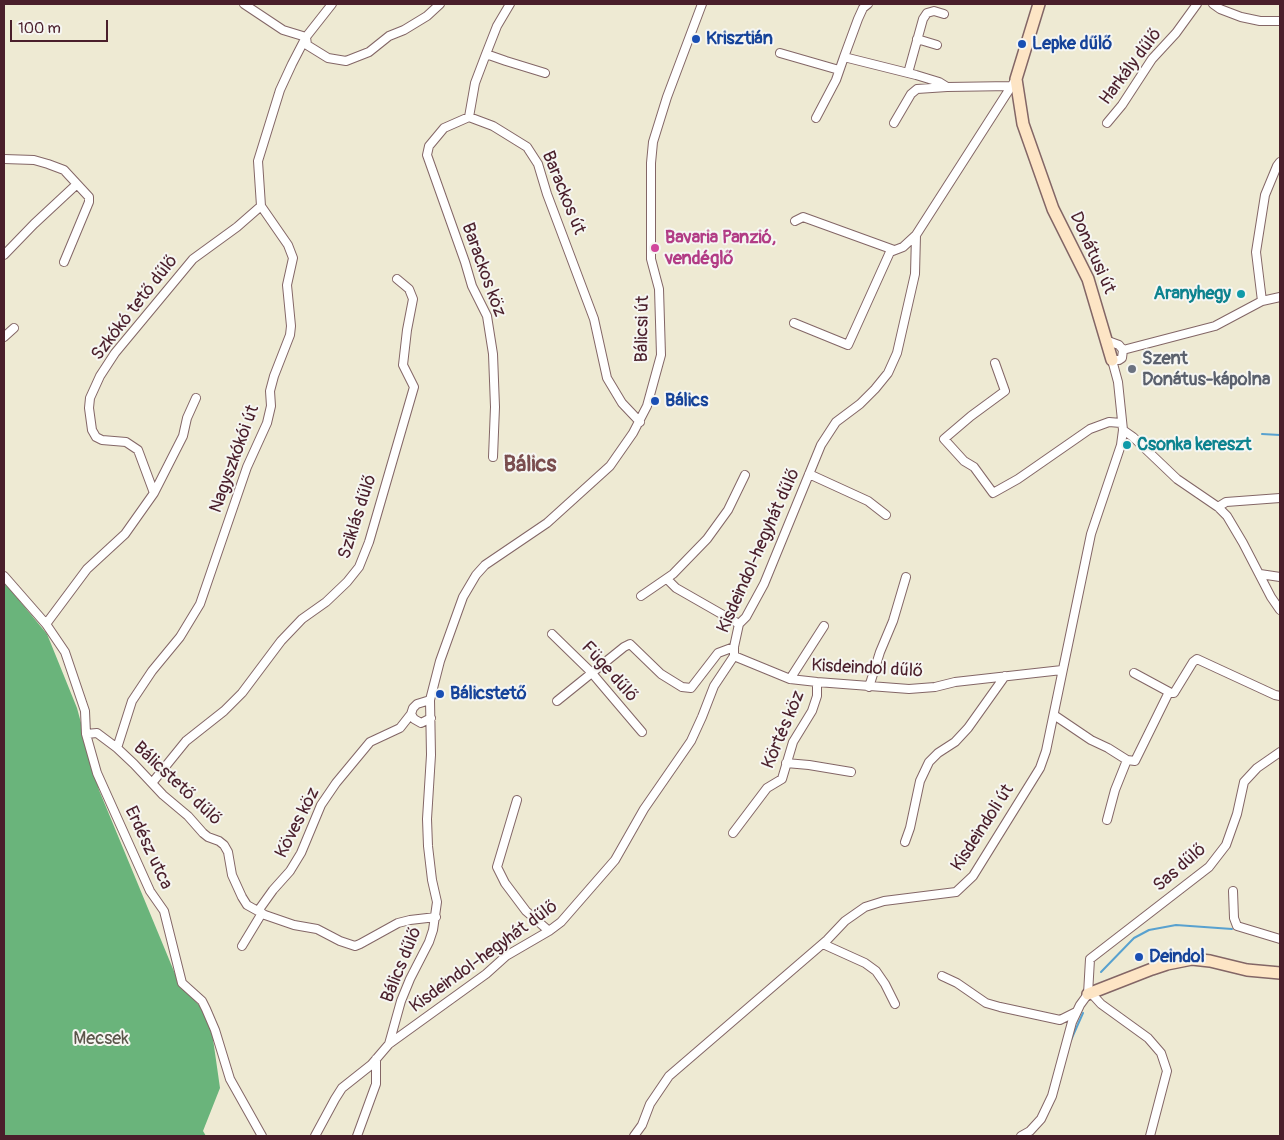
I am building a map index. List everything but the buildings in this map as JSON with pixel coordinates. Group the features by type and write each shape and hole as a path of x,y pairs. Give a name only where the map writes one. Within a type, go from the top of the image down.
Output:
{"street":[{"path":"244,4 283,30 306,36"},
{"path":"261,206 258,161 280,90 306,36 332,4"},
{"path":"306,36 307,45 328,58 346,61 369,52 389,36 404,30 427,16 440,4"},
{"path":"469,117 475,83 497,26 510,4"},
{"name":"Bálicsi út","path":"431,718 430,700 440,661 463,597 476,575 485,565 505,550 527,538 548,523 610,466 640,422 661,355 659,289 651,259 651,163 653,142 666,97 702,4"},
{"path":"816,118 839,70 863,8 868,4"},
{"name":"Donátusi út","path":"1039,4 1014,82 1023,124 1053,209 1088,278 1108,341 1118,382 1122,427"},
{"name":"Harkály dűlő","path":"1106,124 1122,105 1152,59 1176,33 1197,4"},
{"path":"1213,4 1220,9 1241,17 1260,21 1280,21"},
{"path":"908,73 923,19 927,13 934,11 944,14"},
{"path":"917,39 937,45"},
{"path":"780,53 839,70"},
{"path":"486,54 545,73"},
{"path":"844,57 939,82 947,87"},
{"path":"894,123 911,94 917,89 1014,82"},
{"name":"Kisdeindol-hegyhát dűlő","path":"389,1044 486,974 506,956 549,931 575,907 615,860 644,809 691,741 714,686 734,656 739,624 746,617 764,584 821,445 836,422 860,404 888,373 897,353 914,274 916,236 1014,82"},
{"name":"Barackos út","path":"469,117 493,126 527,147 538,164 547,194 594,319 607,378 622,403 640,422"},
{"name":"Barackos köz","path":"469,117 444,128 429,146 427,155 472,286 487,316 493,354 496,407 492,457"},
{"path":"4,159 34,160 64,170 89,197 89,202 64,262"},
{"path":"1262,302 1256,252 1265,195 1280,162"},
{"path":"4,255 77,184"},
{"name":"Szkókó tető dűlő","path":"154,493 138,450 126,442 102,440 96,437 90,424 90,398 100,376 115,353 193,259 237,227 261,206"},
{"name":"Nagyszkókói út","path":"117,748 132,701 152,671 180,637 200,604 247,467 267,423 271,406 270,391 290,335 291,326 287,285 293,258 288,246 261,206"},
{"path":"795,221 803,217 894,250"},
{"path":"794,324 848,346 890,252 903,247 916,236"},
{"name":"Sziklás dűlő","path":"152,784 186,741 224,711 242,693 281,641 302,619 326,602 347,582 359,567 414,387 403,365 413,300 409,289 397,279"},
{"path":"1123,350 1215,326 1262,302 1280,297"},
{"path":"4,337 14,328"},
{"path":"1108,341 1123,350"},
{"path":"1112,360 1122,358 1123,350"},
{"path":"995,363 1005,391 944,439 964,461 974,467 993,493 1018,479 1090,429 1108,422 1122,427 1177,479 1218,507 1227,516 1235,527 1271,597 1280,610"},
{"path":"46,624 87,569 125,534 154,493 183,436 187,418 196,398"},
{"name":"Kisdeindoli út","path":"634,1136 642,1125 650,1104 669,1076 823,944 845,921 865,908 884,901 956,892 973,876 1040,768 1054,715 1091,534 1121,445 1122,427"},
{"path":"809,474 868,500 886,515"},
{"path":"641,596 667,579 707,539 728,510 745,475"},
{"path":"1218,507 1226,502 1280,498"},
{"path":"1260,574 1280,577"},
{"name":"Erdész utca","path":"4,576 46,624 65,652 85,710 86,734 97,773 150,890 164,912 182,983 202,1001 215,1030 230,1079 262,1136"},
{"path":"869,687 880,652 893,621 906,577"},
{"path":"667,579 676,588 739,624"},
{"path":"790,678 824,626"},
{"name":"Füge dűlő","path":"552,634 591,672 642,732"},
{"path":"557,701 591,672 630,644 661,674 682,687 691,688 718,653 734,647"},
{"name":"Kisdeindol dűlő","path":"734,656 790,678 869,687 909,689 1062,670"},
{"path":"1134,673 1174,693 1193,662 1197,659 1280,696"},
{"path":"904,842 910,828 920,782 929,762 938,753 955,742 968,728 1005,676"},
{"name":"Körtés köz","path":"733,833 767,788 782,779 793,742 812,711 817,696 817,682"},
{"path":"1054,715 1091,740 1127,760 1135,761 1169,692"},
{"path":"430,700 417,704 411,714 419,722 431,718"},
{"name":"Köves köz","path":"242,946 273,890 290,871 301,854 321,805 336,783 370,742 400,728 411,714"},
{"name":"Bálics dűlő","path":"315,1136 342,1088 376,1059 389,1044 410,980 430,942 436,917 437,902 432,880 427,819 431,756 431,718"},
{"name":"Bálicstető dűlő","path":"86,734 97,733 117,748 208,837 224,845 228,852 232,875 242,897 247,905 260,912 294,925 317,929 354,946 398,923 436,917"},
{"name":"Sas dűlő","path":"1090,994 1088,970 1090,959 1209,867 1226,845 1237,814 1244,782 1257,768 1280,752"},
{"path":"1107,820 1115,790 1127,760"},
{"path":"786,763 851,772"},
{"path":"517,800 498,861 498,872 526,911 549,931"},
{"path":"1234,891 1234,918 1236,926 1280,940"},
{"path":"823,944 865,963 876,971 886,984 895,1004"},
{"path":"1021,1136 1030,1131 1047,1109 1061,1067 1068,1035 1080,1005 1090,994 1167,964 1192,960 1210,961 1248,970 1280,973"},
{"path":"942,976 957,983 986,1003 1000,1007 1060,1020 1078,1010"},
{"path":"1090,994 1148,1038 1161,1053 1167,1071 1150,1136"},
{"path":"357,1136 376,1084 376,1059"}],"green space":[{"name":"Mecsek","path":"4,582 47,634 77,708 99,790 178,981 210,1018 220,1088 203,1131 206,1136 4,1136"}],"waterway":[{"path":"1262,434 1280,435"},
{"path":"1101,972 1134,938 1149,930 1176,925 1232,929"},
{"path":"1071,1040 1083,1013"}],"place":[{"name":"Krisztián","path":"696,39"},
{"name":"Lepke dűlő","path":"1022,44"},
{"name":"Bavaria Panzió, vendéglő","path":"655,248"},
{"name":"Aranyhegy","path":"1241,294"},
{"name":"Szent Donátus-kápolna","path":"1132,369"},
{"name":"Bálics","path":"655,401"},
{"name":"Csonka kereszt","path":"1127,445"},
{"name":"Bálicstető","path":"440,694"},
{"name":"Deindol","path":"1139,957"}],"district":[{"name":"Bálics","path":"530,465"}]}
